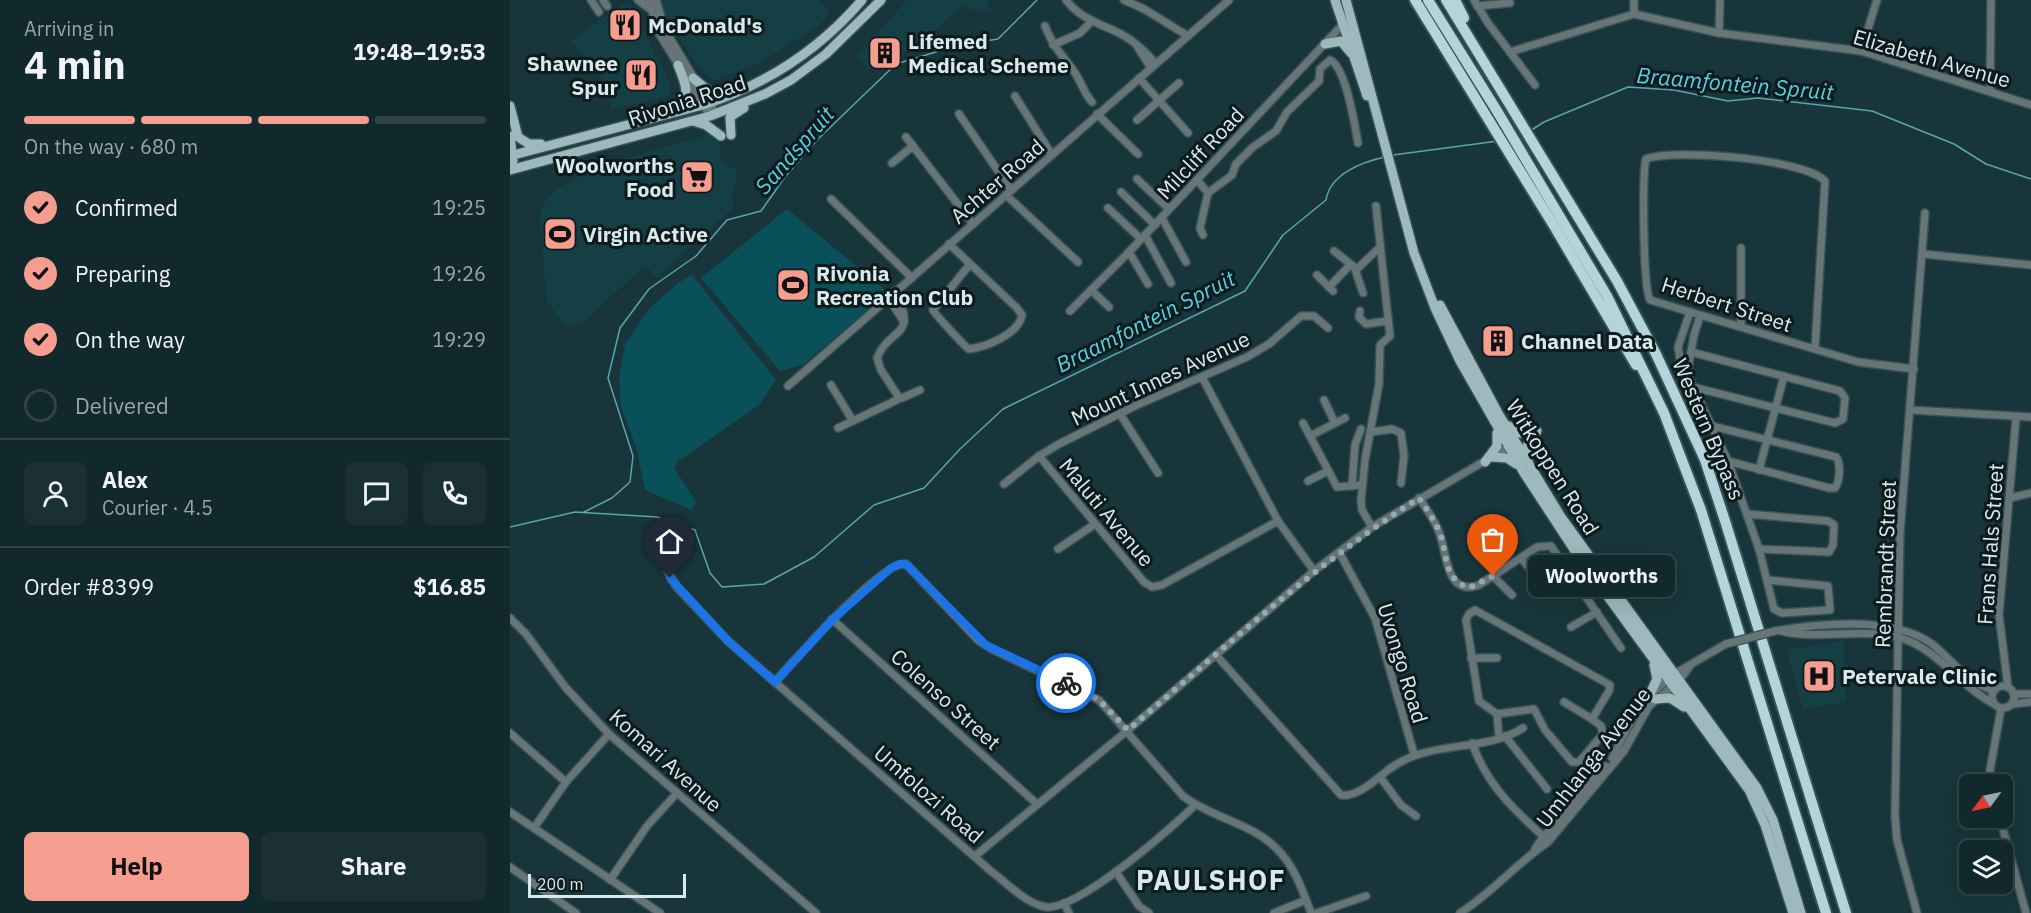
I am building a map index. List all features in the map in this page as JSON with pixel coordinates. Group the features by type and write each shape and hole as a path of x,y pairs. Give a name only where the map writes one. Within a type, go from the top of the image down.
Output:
{"highway":[{"path":"1415,0 1554,225 1658,400"},
{"name":"Western Bypass","path":"1428,0 1607,296 1658,400 1701,510 1826,913"},
{"name":"Western Bypass","path":"1446,0 1513,106 1617,281 1651,344 1705,460 1846,913"},
{"path":"1455,0 1513,106"}],"main road":[{"name":"Rivonia Road","path":"512,170 713,115 778,88 826,54 881,0"},
{"name":"Witkoppen Road","path":"1335,0 1386,151"},
{"name":"Witkoppen Road","path":"1346,0 1394,179 1414,246 1443,328 1512,445 1704,729 1739,775 1760,810 1793,913"},
{"name":"Rivonia Road","path":"511,156 634,124 731,95 793,62 860,2"},
{"path":"1325,44 1336,40 1345,43 1360,74"},
{"path":"634,124 683,102 687,89 678,64"},
{"path":"693,78 710,92 731,95"},
{"path":"693,121 726,135 730,117 750,104 754,98"},
{"path":"510,106 516,133 525,142 538,145 563,141"},
{"path":"510,136 512,170"},
{"path":"1495,417 1514,431 1535,432 1526,449 1535,476"},
{"path":"1488,460 1498,442 1495,417"},
{"name":"Witkoppen Road","path":"1512,445 1524,473 1650,657 1673,680 1731,750 1764,801 1775,826 1801,913"},
{"path":"1488,460 1510,459 1524,473"},
{"path":"1650,657 1657,679 1652,698 1666,697 1675,700 1704,729"}],"street":[{"path":"591,0 599,12"},
{"path":"638,0 650,9"},
{"path":"649,0 654,24 713,115"},
{"path":"656,0 665,30 706,104"},
{"path":"1066,0 1092,21 1119,33 1143,48 1154,66"},
{"path":"1124,0 1144,9 1188,36"},
{"name":"Achter Road","path":"788,386 1228,0"},
{"path":"1510,52 1542,40 1568,35 1634,14 1634,0"},
{"path":"1719,33 1720,0"},
{"path":"1862,51 1877,0"},
{"path":"1990,91 1991,0"},
{"path":"1476,3 1510,3"},
{"path":"1476,3 1535,85"},
{"name":"Elizabeth Avenue","path":"1634,14 1719,33 1862,51 2031,105"},
{"name":"Milcliff Road","path":"1070,311 1130,252 1351,15"},
{"path":"1053,45 1080,33 1092,21"},
{"path":"1045,26 1053,45 1075,72 1082,90 1092,102"},
{"path":"1203,235 1200,228 1208,193 1232,175 1236,164 1253,147 1276,131 1282,118 1318,81 1320,69 1330,60 1336,64 1350,104 1358,143"},
{"path":"1139,78 1188,133"},
{"path":"1137,120 1179,83"},
{"path":"1015,96 1052,155"},
{"path":"959,114 1008,192 1078,262"},
{"path":"1097,114 1138,154"},
{"path":"906,137 973,224"},
{"path":"892,163 913,146"},
{"name":"Herbert Street","path":"1815,349 1826,189 1821,177 1810,172 1747,158 1646,159 1647,294 1652,301 1858,362 1914,369"},
{"path":"1137,179 1169,209"},
{"path":"1197,180 1208,193"},
{"path":"1121,192 1155,225"},
{"path":"831,199 912,278"},
{"path":"1372,527 1361,506 1362,485 1379,384 1380,347 1390,336 1376,206"},
{"path":"1108,208 1143,237 1171,283"},
{"name":"Rembrandt Street","path":"1917,913 1895,829 1900,533 1926,213"},
{"path":"1162,218 1186,262"},
{"path":"949,244 970,264 1022,315 1020,323 1013,330 969,349 952,330 937,318 933,310 970,264"},
{"path":"1317,275 1331,289 1353,267 1380,248"},
{"path":"1741,327 1742,248"},
{"path":"1334,251 1353,267 1363,293"},
{"path":"1130,252 1148,284"},
{"path":"1923,254 2031,265"},
{"path":"1091,290 1109,307"},
{"path":"895,291 903,308 904,322 901,332 886,345 877,358 878,366 899,398"},
{"path":"888,297 904,322"},
{"path":"1360,311 1359,317 1366,324 1388,321"},
{"path":"1690,312 1678,347 1680,359 1728,461 1759,549 1773,606 1779,613 1830,610 1831,591 1826,585 1767,580"},
{"name":"Mount Innes Avenue","path":"1004,484 1039,456 1120,414 1259,350 1301,316 1314,316 1328,328"},
{"path":"1687,374 1700,316"},
{"path":"1691,352 1842,393 1845,398 1843,419 1835,423 1693,387"},
{"path":"1759,470 1784,376"},
{"path":"1202,377 1278,521 1314,571"},
{"path":"831,385 853,421"},
{"path":"838,428 920,390"},
{"path":"1324,400 1335,423"},
{"path":"1911,410 2016,418 2031,417"},
{"path":"1120,414 1158,472"},
{"path":"1310,436 1345,418"},
{"name":"Frans Hals Street","path":"2005,686 2006,673 1999,615 2016,418"},
{"path":"1303,423 1340,489 1362,485"},
{"path":"1712,426 1836,457 1839,461 1838,484 1835,488 1829,488 1728,461"},
{"path":"1352,486 1355,445 1361,429"},
{"path":"1371,432 1392,429 1401,433 1404,456 1401,483"},
{"path":"975,856 1128,730 1314,571 1372,527 1512,445"},
{"name":"Maluti Avenue","path":"1039,456 1144,582 1156,587 1278,521"},
{"path":"1308,481 1328,471"},
{"path":"2010,498 2031,493"},
{"path":"1419,498 1438,529 1447,568 1454,579 1469,588 1493,576 1541,545 1551,546 1621,648"},
{"path":"1747,514 1828,520 1834,525 1833,545 1829,552 1759,549"},
{"path":"1058,549 1095,524"},
{"name":"Uvongo Road","path":"1339,552 1376,618 1414,754"},
{"path":"1521,558 1535,575"},
{"path":"775,682 832,620 899,564 906,564 986,645 1090,695 1106,706 1177,789 1195,805 1272,843 1287,861 1311,913"},
{"name":"Umfolozi Road","path":"668,570 671,581 728,641 975,856 1035,904 1049,907 1064,903 1116,872 1158,840 1195,805"},
{"path":"1493,576 1512,595"},
{"path":"1547,789 1502,736 1497,714 1479,701 1466,620 1469,614 1475,610 1606,680 1610,685 1609,690 1592,719"},
{"path":"1570,627 1597,612"},
{"name":"Komari Avenue","path":"510,618 526,634 562,683 609,734 816,913"},
{"name":"Colenso Street","path":"832,620 1037,804"},
{"path":"1777,631 1785,628 1838,626 1898,628 1926,640 1974,681 1994,690 2005,686 2014,694 2031,694"},
{"path":"1777,631 1898,638 1916,645 1971,690 2001,709 2013,704 2031,702"},
{"name":"Umhlanga Avenue","path":"1460,913 1492,891 1546,839 1613,757 1635,714 1652,698 1690,666 1726,644 1777,631"},
{"path":"1216,655 1341,795 1353,794 1414,754 1502,736 1523,728"},
{"path":"1471,658 1497,658"},
{"path":"1994,690 1992,697 1994,704"},
{"path":"2013,704 2014,694"},
{"path":"1497,714 1534,709 1545,730 1574,763 1581,760 1603,734 1601,726 1564,702"},
{"path":"1990,774 2001,709"},
{"path":"510,733 566,782"},
{"path":"534,828 566,782 609,734"},
{"path":"1472,743 1480,765 1498,793 1546,839"},
{"path":"1380,777 1401,805 1416,816"},
{"path":"610,880 647,826 677,793"},
{"path":"510,812 660,913"},
{"path":"2003,828 2026,913"},
{"path":"510,867 576,913"},
{"path":"1116,872 1134,901 1149,913"},
{"path":"1317,913 1366,896"},
{"path":"1274,913 1306,900"},
{"path":"1064,903 1069,913"}],"shaded area":[{"path":"661,0 820,0 829,10 829,15 817,27 758,64 713,81 701,70 669,25 662,13"},
{"path":"907,0 990,0 987,4 994,9 991,12 985,9 984,14 962,6 934,31 883,67 877,65 867,70 856,55"},
{"path":"625,3 630,3 672,87 669,96 611,110 610,100 614,95 571,41"},
{"path":"710,134 716,136 722,147 719,153 727,166 736,169 737,180 732,199 734,207 657,278 645,265 582,324 566,326 546,300 540,210 545,202 555,190 599,166"},
{"name":"Rivonia Recreation Club","path":"787,209 888,292 803,365 780,371 701,278"},
{"path":"692,275 776,380 759,405 677,462 674,468 696,501 692,510 645,490 636,447 621,407 619,379 625,344 649,309 678,283"},
{"name":"Petervale Clinic","path":"1844,640 1846,702 1803,709 1786,650"}],"waterway":[{"name":"Sandspruit","path":"584,512 612,498 630,482 633,456 608,378 620,328 649,289 696,256 727,220 761,211 785,177 818,139 896,64 959,45 998,39 1037,0"},
{"name":"Braamfontein Spruit","path":"1530,131 1544,122 1628,87 1674,90 1728,101 1758,98 1872,111 1954,144 1986,164 2031,179"},
{"name":"Braamfontein Spruit","path":"1393,155 1498,141"},
{"name":"Braamfontein Spruit","path":"510,527 575,512 657,517 695,530 710,573 722,587 764,584 814,557 874,505 924,488 960,449 1003,409 1245,291 1283,235 1326,200 1329,191 1340,176 1357,166 1385,157"}],"way so far":[{"path":"1066,683 1099,700 1128,730 1314,571 1372,527 1419,498 1438,529 1447,568 1454,579 1469,588 1493,576"}],"place":[{"name":"McDonald's","path":"625,25"},
{"name":"Lifemed Medical Scheme","path":"885,53"},
{"name":"Shawnee Spur","path":"641,75"},
{"name":"Woolworths Food","path":"697,177"},
{"name":"Virgin Active","path":"560,234"},
{"name":"Rivonia Recreation Club","path":"793,285"},
{"name":"Channel Data","path":"1498,341"},
{"name":"Woolworths","path":"1493,576"},
{"name":"Petervale Clinic","path":"1819,676"}],"district":[{"name":"PAULSHOF","path":"1211,879"}],"route":[{"path":"670,578 728,641 775,682 849,604 891,568 903,563 918,574 979,640 1006,656 1066,683"}]}
